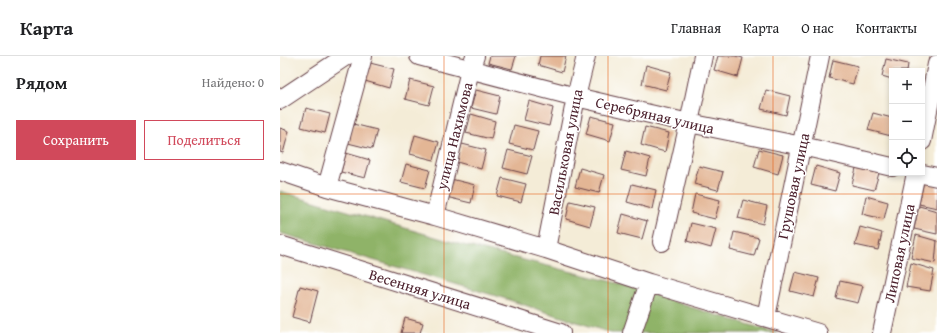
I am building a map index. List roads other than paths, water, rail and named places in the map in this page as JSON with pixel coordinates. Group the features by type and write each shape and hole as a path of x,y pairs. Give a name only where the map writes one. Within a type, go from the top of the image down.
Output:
{"street":[{"path":"280,100 346,56"},
{"path":"327,187 363,56"},
{"name":"Серебряная улица","path":"419,56 472,63 576,97 889,166"},
{"name":"Васильковая улица","path":"546,249 576,97 586,56"},
{"path":"662,242 690,123 703,56"},
{"name":"Грушовая улица","path":"766,317 820,56"},
{"name":"улица Нахимова","path":"435,216 472,63"},
{"path":"922,140 937,64"},
{"path":"280,171 327,187 435,216 546,249 649,283 818,333"},
{"path":"925,175 937,177"},
{"name":"Липовая улица","path":"882,333 916,176"},
{"name":"Весенняя улица","path":"280,245 561,333"},
{"path":"632,333 649,283"}]}
